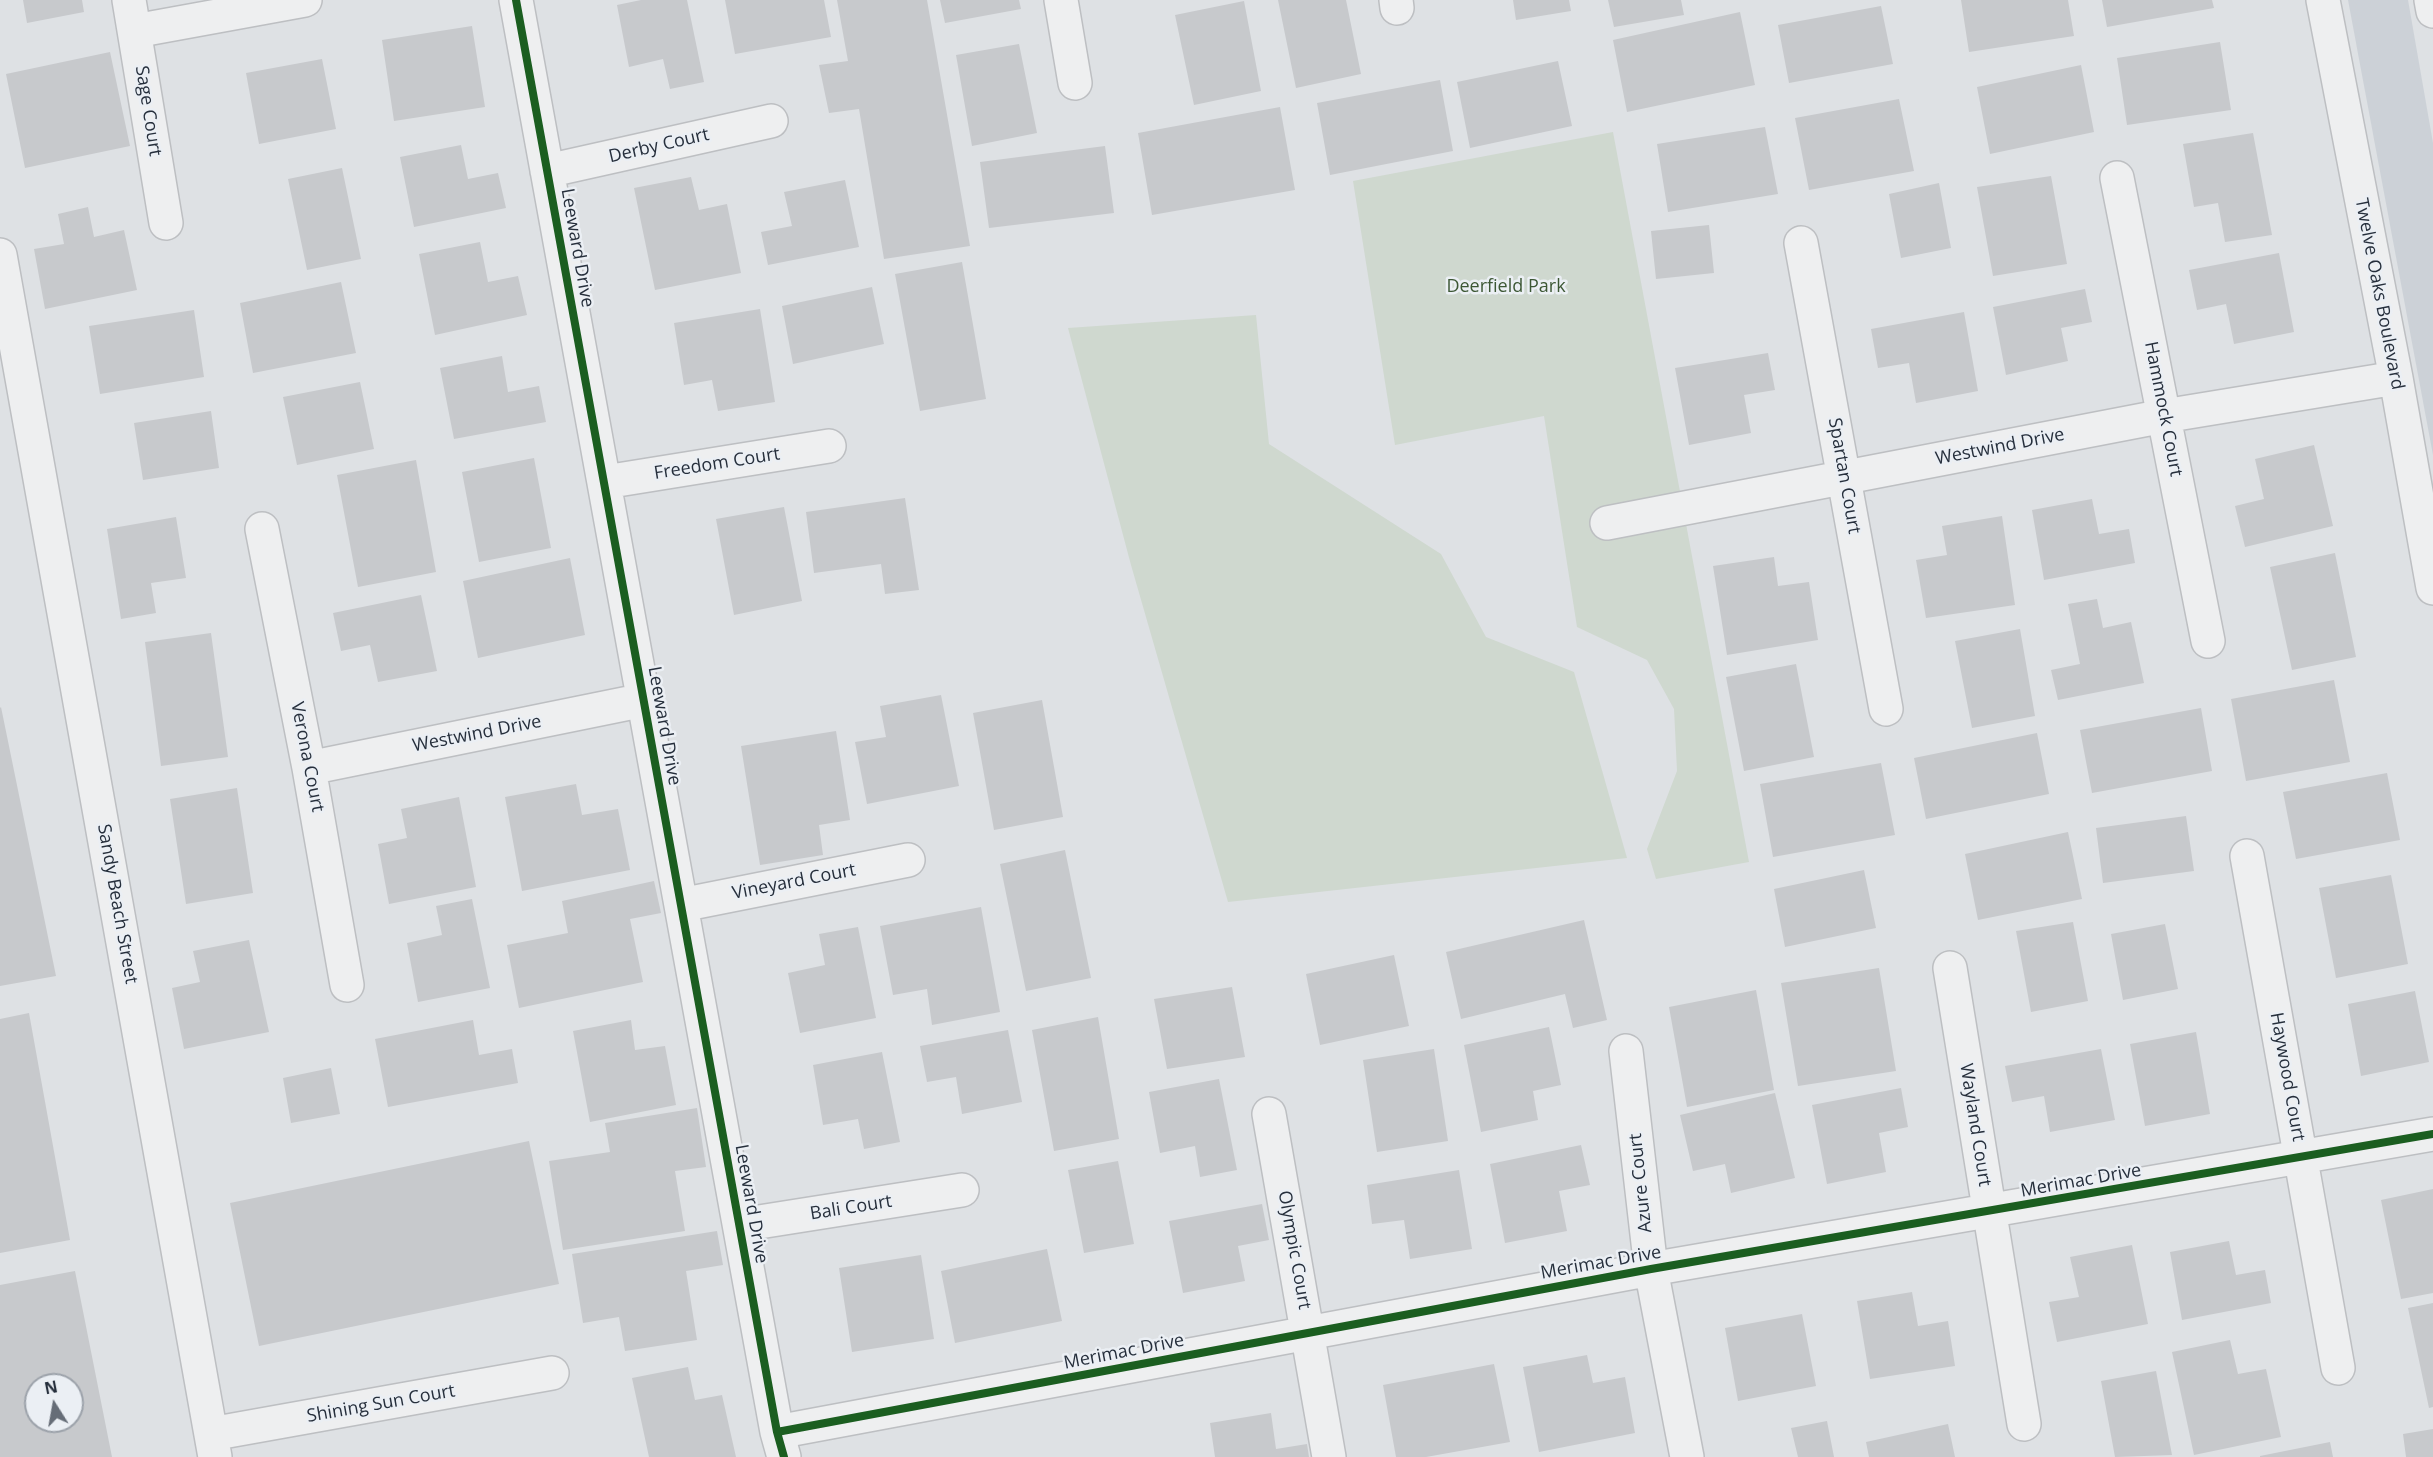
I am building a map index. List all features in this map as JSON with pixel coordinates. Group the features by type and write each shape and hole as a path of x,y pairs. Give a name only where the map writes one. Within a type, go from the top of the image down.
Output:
{"street":[{"path":"132,16 305,0"},
{"name":"Leeward Drive","path":"516,0 780,1444"},
{"path":"1061,0 1075,83"},
{"name":"Twelve Oaks Boulevard","path":"2323,0 2396,378 2433,588"},
{"path":"2431,0 2433,11"},
{"name":"Sage Court","path":"132,16 166,223"},
{"name":"Derby Court","path":"547,171 771,121"},
{"name":"Hammock Court","path":"2117,178 2208,641"},
{"name":"Spartan Court","path":"1801,243 1887,709"},
{"name":"Sandy Beach Street","path":"0,255 9,352 213,1446"},
{"name":"Westwind Drive","path":"1607,523 2164,416 2396,378"},
{"name":"Freedom Court","path":"604,482 829,446"},
{"name":"Verona Court","path":"262,529 309,768 347,985"},
{"name":"Westwind Drive","path":"309,768 644,700"},
{"name":"Haywood Court","path":"2247,856 2338,1368"},
{"name":"Vineyard Court","path":"681,905 908,860"},
{"name":"Wayland Court","path":"1950,968 2024,1424"},
{"name":"Azure Court","path":"1626,1051 1651,1269 1687,1457"},
{"name":"Olympic Court","path":"1269,1114 1329,1457"},
{"name":"Merimac Drive","path":"780,1444 1309,1333 1651,1269 2433,1134"},
{"name":"Bali Court","path":"740,1225 962,1190"},
{"name":"Shining Sun Court","path":"213,1446 552,1373"}],"shaded area":[{"path":"2348,0 2408,0 2433,143 2433,455"}],"green space":[{"name":"Deerfield Park","path":"1613,132 1749,862 1656,879 1647,849 1677,771 1674,709 1647,660 1577,627 1544,416 1395,445 1353,181"},
{"path":"1256,315 1269,444 1441,554 1486,637 1574,672 1627,858 1228,902 1131,565 1068,328"}],"building":[{"path":"23,0 82,0 84,12 27,23"},
{"path":"641,0 687,0 704,82 670,89 663,59 629,67 617,5"},
{"path":"725,0 824,0 831,37 735,54"},
{"path":"837,0 927,0 970,246 884,259 859,109 829,113 819,65 848,61"},
{"path":"940,0 1019,0 1021,9 945,23"},
{"path":"1278,0 1346,0 1361,74 1296,88"},
{"path":"1513,0 1569,0 1571,11 1516,20"},
{"path":"1608,0 1681,0 1684,15 1614,27"},
{"path":"1961,0 2068,0 2074,36 1969,52"},
{"path":"2102,0 2212,0 2214,8 2107,27"},
{"path":"1244,1 1261,91 1194,105 1175,15"},
{"path":"1881,6 1893,64 1789,83 1778,25"},
{"path":"1740,12 1755,85 1627,112 1613,40"},
{"path":"472,26 485,107 394,121 382,40"},
{"path":"2220,42 2231,110 2127,125 2117,58"},
{"path":"1019,44 1037,133 972,146 956,55"},
{"path":"110,52 130,146 25,168 6,74"},
{"path":"322,59 336,129 259,144 246,73"},
{"path":"1558,61 1572,126 1470,148 1457,82"},
{"path":"2081,65 2094,132 1990,154 1977,87"},
{"path":"1440,80 1453,151 1330,175 1317,103"},
{"path":"1899,99 1914,171 1809,190 1795,118"},
{"path":"1280,107 1295,190 1152,215 1138,133"},
{"path":"1765,127 1778,194 1668,212 1657,144"},
{"path":"2253,133 2272,235 2225,242 2218,203 2194,207 2183,144"},
{"path":"461,145 468,179 498,173 506,208 414,227 400,157"},
{"path":"1105,146 1114,213 989,228 980,162"},
{"path":"342,168 361,259 307,270 288,179"},
{"path":"2051,176 2067,264 1993,276 1977,187"},
{"path":"691,177 699,210 727,204 741,273 655,290 634,188"},
{"path":"845,180 859,247 768,265 761,232 792,226 784,192"},
{"path":"1939,183 1951,248 1901,258 1889,194"},
{"path":"88,207 94,237 124,230 137,290 45,309 34,249 64,244 58,214"},
{"path":"1709,225 1714,273 1656,279 1651,231"},
{"path":"480,242 488,282 518,276 527,315 435,335 419,254"},
{"path":"2279,253 2294,332 2234,344 2226,304 2197,310 2189,270"},
{"path":"962,262 986,399 920,411 895,274"},
{"path":"341,282 356,353 253,373 240,303"},
{"path":"872,287 884,344 793,364 782,306"},
{"path":"2085,289 2092,322 2061,328 2068,361 2006,375 1993,307"},
{"path":"760,309 775,402 718,411 712,380 684,385 674,323"},
{"path":"194,310 204,377 100,394 89,326"},
{"path":"1964,312 1978,391 1916,403 1909,363 1878,368 1871,329"},
{"path":"1768,353 1775,390 1744,395 1751,433 1689,445 1675,368"},
{"path":"502,356 508,392 539,386 546,422 454,439 440,368"},
{"path":"360,382 374,449 297,465 283,397"},
{"path":"211,411 219,468 143,480 134,423"},
{"path":"2314,445 2333,526 2245,547 2235,506 2264,499 2255,459"},
{"path":"534,458 551,548 479,562 462,472"},
{"path":"416,460 436,572 358,587 337,475"},
{"path":"905,498 919,590 885,594 881,564 814,573 806,512"},
{"path":"2092,499 2099,534 2129,529 2135,563 2044,580 2032,510"},
{"path":"784,507 802,601 734,615 716,519"},
{"path":"2002,516 2015,605 1926,618 1916,560 1947,555 1942,526"},
{"path":"176,517 186,578 151,583 156,613 121,619 107,529"},
{"path":"2335,553 2356,657 2292,670 2270,567"},
{"path":"1774,557 1778,586 1809,582 1818,640 1727,655 1713,566"},
{"path":"570,558 585,635 478,658 463,581"},
{"path":"421,595 437,671 378,682 370,645 341,651 333,613"},
{"path":"2097,599 2103,628 2131,622 2144,683 2058,700 2051,670 2080,664 2068,604"},
{"path":"2020,629 2035,716 1972,728 1955,641"},
{"path":"211,633 228,757 161,766 145,642"},
{"path":"1796,664 1814,757 1744,771 1726,677"},
{"path":"2334,680 2350,762 2246,781 2231,699"},
{"path":"941,695 959,786 867,804 855,742 886,737 880,706"},
{"path":"1042,700 1063,817 994,830 973,713"},
{"path":"0,708 56,976 0,986"},
{"path":"2201,708 2212,771 2092,793 2080,730"},
{"path":"836,731 850,820 819,825 823,855 760,865 741,746"},
{"path":"2037,733 2049,794 1926,819 1914,758"},
{"path":"1881,763 1895,835 1773,857 1760,784"},
{"path":"2387,773 2400,840 2296,859 2283,792"},
{"path":"576,784 582,815 618,809 630,870 522,891 505,797"},
{"path":"237,788 253,893 186,904 170,799"},
{"path":"459,797 476,887 389,904 378,844 407,838 401,809"},
{"path":"2186,816 2194,871 2103,883 2096,828"},
{"path":"2068,832 2082,899 1978,920 1965,854"},
{"path":"1065,850 1091,978 1026,991 1000,864"},
{"path":"1864,870 1876,928 1785,947 1774,889"},
{"path":"2391,875 2408,964 2336,978 2319,888"},
{"path":"654,881 661,913 630,919 643,982 519,1008 507,945 568,933 562,901"},
{"path":"472,899 490,988 418,1002 407,943 442,935 436,906"},
{"path":"981,907 1000,1012 932,1025 927,989 893,995 880,926"},
{"path":"1584,920 1607,1020 1573,1028 1565,994 1461,1019 1446,952"},
{"path":"2073,922 2088,1001 2031,1012 2016,931"},
{"path":"2165,924 2178,989 2123,1000 2111,934"},
{"path":"858,927 876,1018 800,1033 788,973 825,965 819,934"},
{"path":"249,940 269,1032 184,1049 172,988 200,982 193,951"},
{"path":"1394,955 1409,1026 1320,1045 1306,974"},
{"path":"1879,968 1896,1071 1798,1086 1781,983"},
{"path":"1232,987 1245,1057 1167,1069 1154,999"},
{"path":"1756,990 1774,1090 1687,1107 1669,1007"},
{"path":"2415,991 2429,1062 2361,1076 2348,1004"},
{"path":"29,1013 70,1240 0,1253 0,1019"},
{"path":"1098,1017 1119,1139 1054,1151 1032,1030"},
{"path":"473,1020 479,1055 512,1049 518,1083 388,1107 375,1039"},
{"path":"631,1020 635,1050 665,1046 676,1105 590,1122 573,1031"},
{"path":"1549,1027 1561,1085 1533,1091 1538,1120 1481,1132 1464,1045"},
{"path":"1008,1030 1022,1102 962,1114 956,1077 927,1082 920,1046"},
{"path":"2196,1032 2210,1114 2145,1126 2130,1044"},
{"path":"1434,1049 1448,1141 1377,1152 1363,1060"},
{"path":"2101,1049 2115,1120 2050,1132 2044,1096 2012,1102 2005,1066"},
{"path":"882,1052 900,1142 864,1149 858,1119 823,1125 813,1065"},
{"path":"331,1068 340,1114 291,1123 283,1078"},
{"path":"1219,1079 1237,1170 1200,1177 1195,1146 1160,1153 1149,1092"},
{"path":"1901,1088 1908,1127 1879,1133 1886,1172 1827,1184 1812,1105"},
{"path":"1775,1093 1795,1178 1731,1193 1725,1164 1693,1171 1680,1115"},
{"path":"697,1108 706,1167 675,1171 685,1231 563,1250 549,1161 610,1152 605,1123"},
{"path":"529,1141 559,1284 259,1346 230,1203"},
{"path":"1581,1145 1590,1185 1559,1191 1567,1231 1505,1243 1490,1164"},
{"path":"1118,1161 1134,1244 1084,1253 1068,1170"},
{"path":"1459,1170 1472,1249 1410,1259 1404,1220 1372,1224 1367,1185"},
{"path":"2433,1189 2433,1293 2401,1299 2381,1200"},
{"path":"1262,1204 1269,1240 1238,1246 1245,1281 1183,1293 1169,1221"},
{"path":"717,1231 723,1265 686,1271 697,1340 625,1351 619,1317 583,1323 572,1254"},
{"path":"2229,1241 2236,1275 2265,1270 2271,1303 2182,1320 2170,1252"},
{"path":"2132,1245 2148,1324 2057,1342 2049,1302 2079,1297 2070,1257"},
{"path":"1047,1249 1062,1321 955,1343 941,1271"},
{"path":"921,1255 934,1339 852,1352 839,1268"},
{"path":"75,1271 112,1457 0,1457 0,1285"},
{"path":"1912,1292 1918,1326 1948,1321 1955,1366 1870,1379 1857,1301"},
{"path":"2433,1303 2433,1407 2429,1408 2408,1308"},
{"path":"1802,1314 1816,1386 1738,1401 1725,1328"},
{"path":"2230,1340 2238,1374 2266,1369 2281,1437 2194,1455 2172,1352"},
{"path":"1587,1355 1593,1383 1625,1377 1635,1433 1539,1452 1523,1367"},
{"path":"1494,1364 1510,1442 1426,1457 1396,1457 1383,1385"},
{"path":"688,1367 695,1400 722,1395 736,1457 649,1457 632,1378"},
{"path":"2156,1371 2172,1455 2115,1457 2101,1381"},
{"path":"1271,1413 1276,1449 1307,1444 1309,1457 1215,1457 1210,1423"},
{"path":"1827,1421 1834,1457 1798,1457 1791,1428"},
{"path":"1948,1424 1955,1457 1869,1457 1866,1442"},
{"path":"2433,1429 2433,1457 2406,1457 2403,1434"},
{"path":"2330,1442 2333,1457 2260,1457 2260,1456"}],"cycle path":[{"path":"516,0 777,1432 784,1457"},
{"path":"777,1432 1651,1269 2433,1134"}]}
